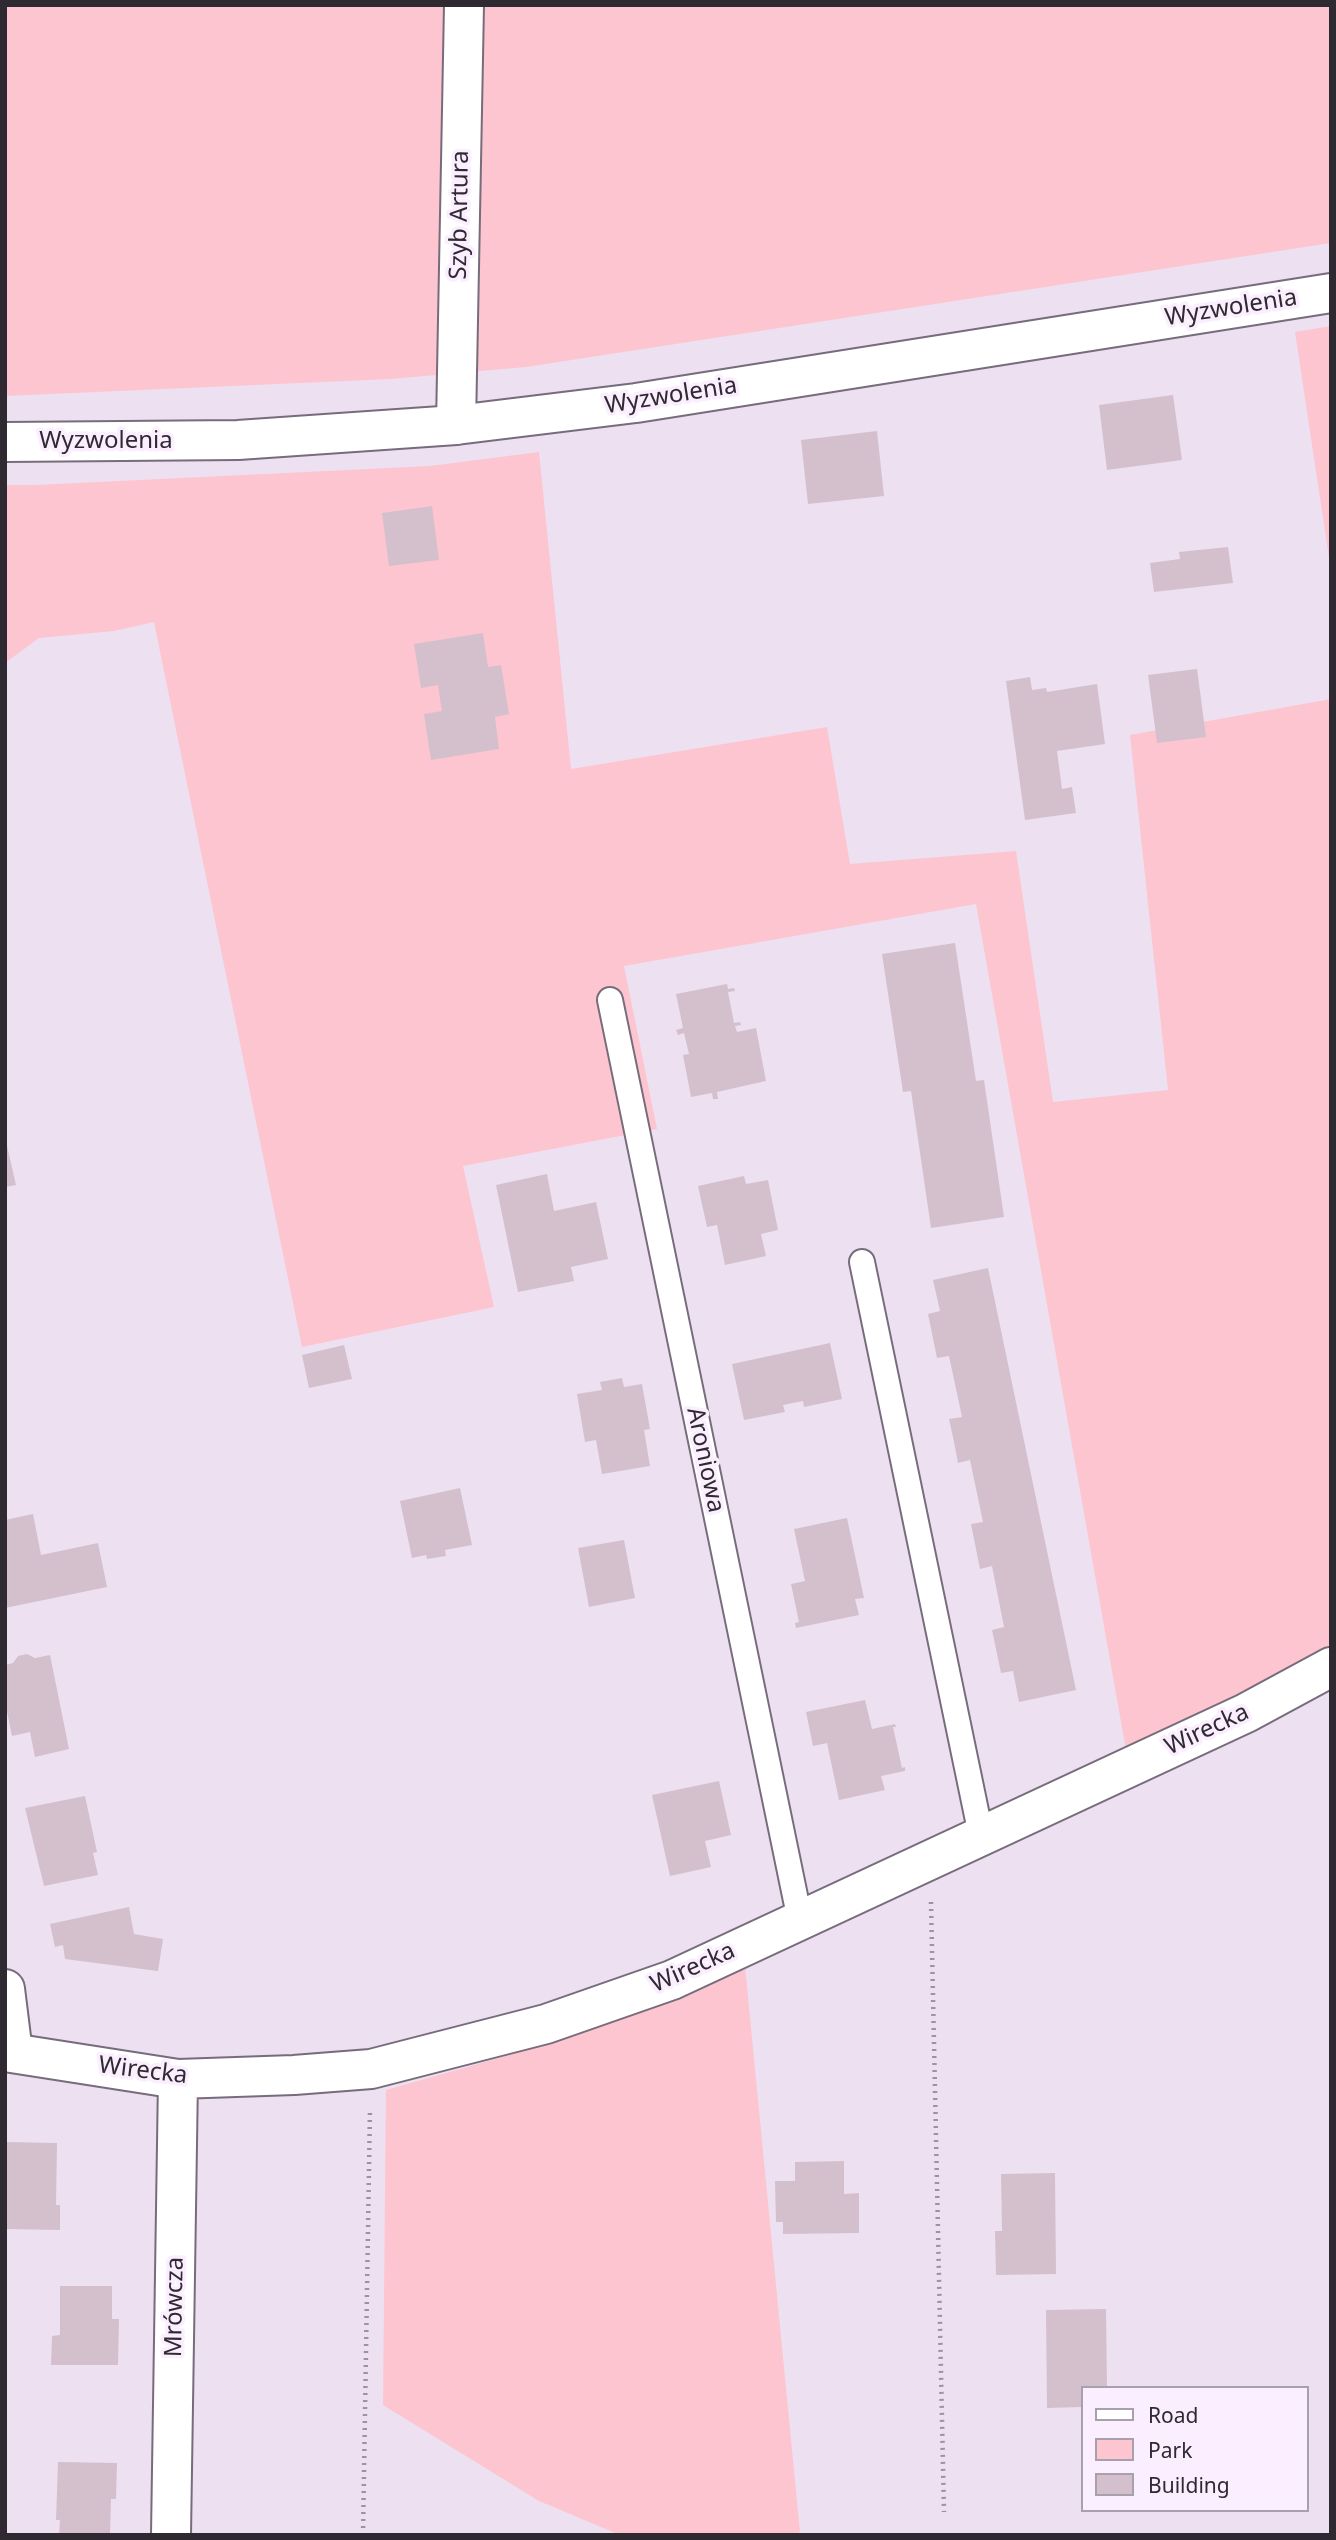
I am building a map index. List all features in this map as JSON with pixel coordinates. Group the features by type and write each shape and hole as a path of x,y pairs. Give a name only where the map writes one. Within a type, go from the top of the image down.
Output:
{"street":[{"name":"Szyb Artura","path":"456,425 464,5"},
{"name":"Wyzwolenia","path":"5,442 238,440 456,425 636,402 1331,293"},
{"name":"Wirecka","path":"9,2053 178,2079 294,2076 371,2069 546,2024 672,1980 1246,1713 1331,1667"},
{"path":"5,1989 9,2053"},
{"name":"Mrówcza","path":"171,2535 178,2079"}],"lane":[{"name":"Aroniowa","path":"610,1000 800,1920"},
{"path":"862,1262 981,1835"}],"path":[{"path":"930,1859 944,2512"},
{"path":"363,2535 371,2069"}],"green space":[{"path":"5,5 1331,5 1331,243 526,367 391,379 5,396"},
{"path":"1331,326 1331,571 1295,332"},
{"path":"539,452 571,769 827,727 850,864 1016,851 1053,1102 1168,1090 1130,735 1331,699 1331,1644 1258,1688 1126,1750 976,904 624,966 657,1129 463,1166 494,1307 302,1347 154,622 114,631 39,638 5,663 5,485 430,466"},
{"path":"745,1966 800,2532 793,2535 620,2535 539,2501 383,2405 386,2090 559,2041"}],"building":[{"path":"1173,395 1182,460 1107,470 1099,405"},
{"path":"877,431 884,496 808,504 801,440"},
{"path":"432,506 439,560 389,566 382,513"},
{"path":"1228,547 1233,583 1154,592 1150,563 1180,559 1179,552"},
{"path":"483,633 488,667 501,665 509,714 495,717 499,749 431,760 424,714 442,711 438,685 421,688 414,644"},
{"path":"1197,669 1206,737 1157,743 1148,675"},
{"path":"1030,677 1032,690 1046,688 1047,692 1097,684 1105,744 1057,751 1062,789 1072,787 1076,813 1025,820 1006,681"},
{"path":"955,943 976,1081 984,1080 1004,1217 931,1228 911,1091 903,1092 882,954"},
{"path":"727,984 728,989 734,988 735,991 728,992 734,1023 740,1022 741,1025 735,1026 737,1032 756,1028 766,1081 717,1092 718,1099 713,1099 712,1093 691,1097 683,1055 689,1054 684,1033 678,1035 676,1030 683,1028 676,994"},
{"path":"5,1137 16,1185 5,1187"},
{"path":"547,1174 554,1211 596,1202 608,1259 571,1267 574,1281 518,1292 496,1185"},
{"path":"744,1176 746,1184 768,1180 778,1230 761,1234 766,1256 725,1265 717,1225 707,1227 698,1186"},
{"path":"988,1268 1076,1690 1019,1702 1013,1671 1001,1673 992,1630 1004,1627 992,1566 980,1569 971,1524 983,1522 970,1460 958,1463 949,1419 962,1417 949,1356 937,1358 928,1314 940,1311 933,1280"},
{"path":"830,1343 842,1399 804,1407 803,1401 783,1405 785,1412 744,1420 732,1364"},
{"path":"344,1345 352,1379 309,1388 302,1355"},
{"path":"622,1378 624,1387 642,1384 650,1429 644,1430 650,1466 602,1474 596,1440 585,1442 577,1394 602,1390 600,1382"},
{"path":"460,1488 472,1545 445,1550 446,1556 427,1559 426,1555 412,1558 400,1501"},
{"path":"33,1514 41,1555 98,1543 107,1587 5,1608 5,1520"},
{"path":"847,1518 864,1598 855,1599 859,1615 796,1628 795,1623 799,1622 791,1584 805,1581 794,1529"},
{"path":"624,1540 635,1598 589,1607 578,1548"},
{"path":"27,1654 35,1658 50,1655 69,1749 35,1757 30,1732 12,1736 5,1702 5,1665 13,1663 18,1656"},
{"path":"865,1700 872,1729 895,1724 896,1727 893,1727 902,1768 905,1767 905,1771 881,1776 885,1790 839,1800 827,1743 813,1746 806,1712"},
{"path":"719,1781 731,1835 705,1841 711,1867 670,1876 652,1795"},
{"path":"85,1796 97,1852 93,1853 98,1875 44,1886 25,1808"},
{"path":"129,1907 134,1934 163,1939 158,1971 65,1959 63,1945 55,1947 50,1924"},
{"path":"5,2142 57,2143 56,2205 60,2205 60,2230 5,2229"},
{"path":"844,2161 844,2194 859,2193 859,2233 783,2234 783,2222 776,2222 775,2181 795,2181 795,2162"},
{"path":"1055,2173 1056,2274 996,2275 995,2231 1002,2231 1001,2174"},
{"path":"60,2286 112,2286 112,2319 119,2319 118,2365 51,2365 52,2336 60,2335"},
{"path":"1106,2309 1107,2386 1080,2386 1080,2407 1047,2408 1046,2310"},
{"path":"58,2462 117,2463 116,2499 111,2499 110,2535 59,2535 60,2520 56,2520"}]}
